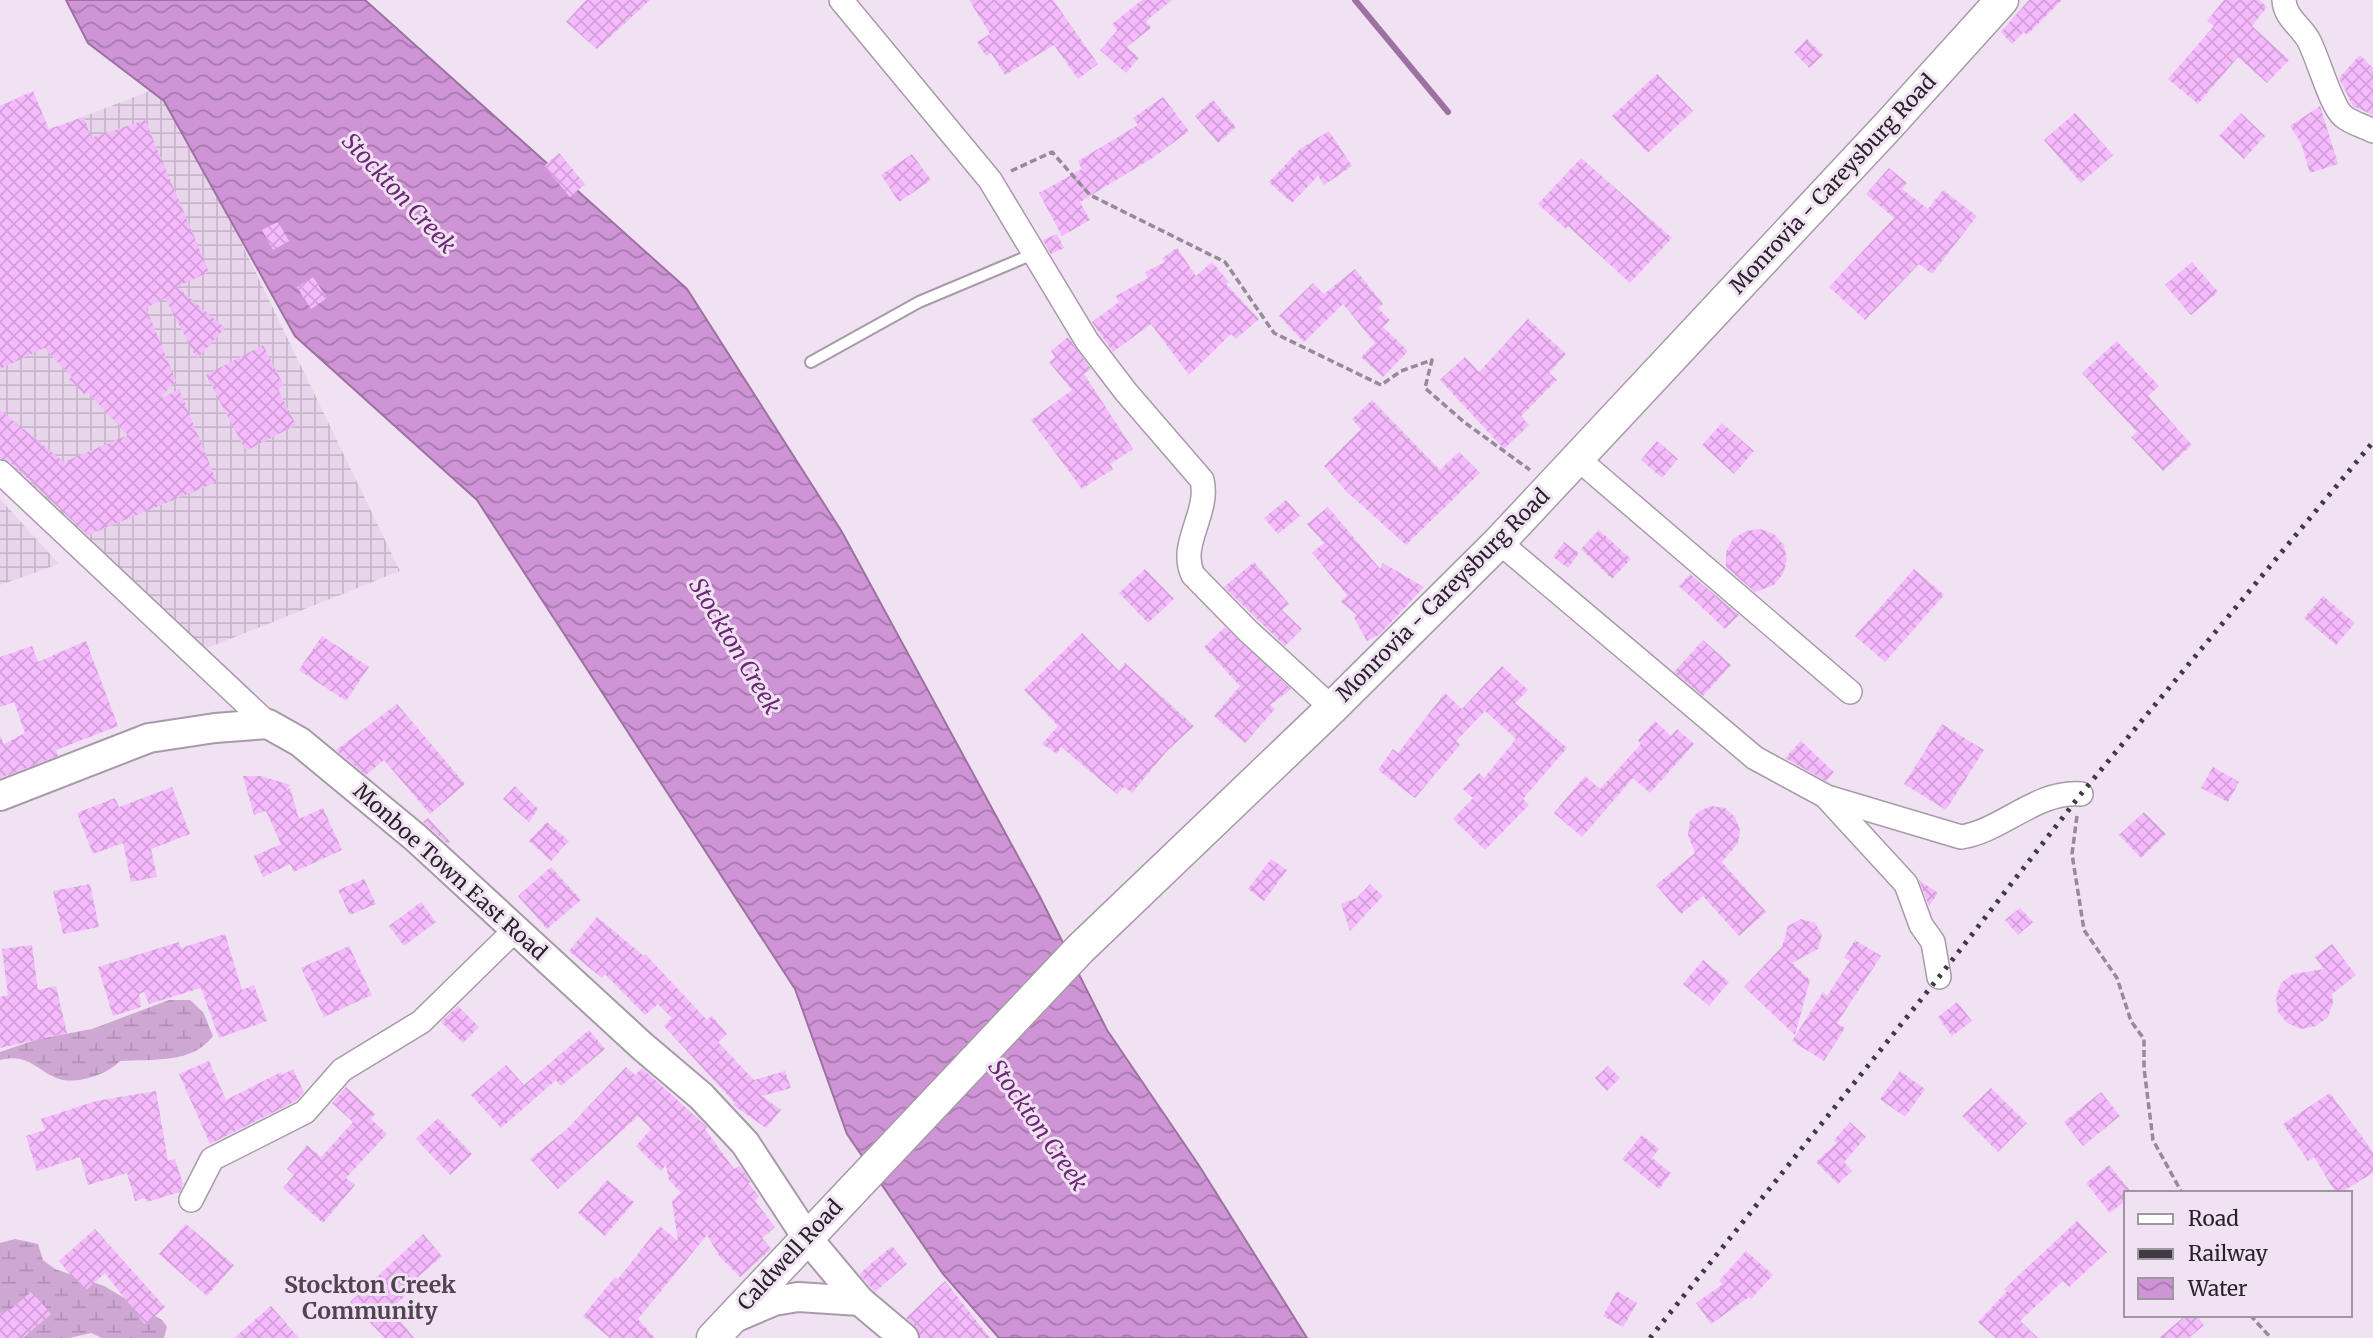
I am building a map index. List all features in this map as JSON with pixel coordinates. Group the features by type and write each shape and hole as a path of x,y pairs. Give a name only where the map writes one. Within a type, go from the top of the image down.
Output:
{"main road":[{"name":"Monrovia - Careysburg Road","path":"866,1173 1080,949 1332,708 1499,542 1994,3"},
{"name":"Caldwell Road","path":"721,1329 808,1239 866,1173"}],"street":[{"path":"841,0 990,180 1087,341 1126,393 1202,480 1205,499 1188,552 1188,565 1193,575 1248,631 1332,708"},
{"path":"2284,0 2284,10 2307,37 2343,116 2373,131"},
{"path":"1577,458 1850,692"},
{"path":"0,472 268,724"},
{"path":"1499,542 1755,758 1827,797 1961,837 1980,834 2014,813 2032,806 2069,793 2081,794"},
{"path":"0,796 149,738 215,728 268,724"},
{"name":"Monboe Town East Road","path":"268,724 300,742 416,838 719,1115 745,1143 808,1239 860,1301 904,1338"},
{"path":"1827,797 1906,884 1921,925 1933,942 1939,977"},
{"path":"191,1200 212,1159 305,1112 342,1070 421,1022 516,929"},
{"path":"721,1329 774,1301 798,1297 860,1301"}],"lane":[{"path":"811,362 919,302 1033,254"}],"path":[{"path":"990,180 1052,152 1090,195 1225,262 1274,333 1381,385 1401,371 1433,360 1425,388 1464,422 1551,486"},
{"path":"2081,794 2072,854 2084,930 2118,978 2131,1021 2144,1039 2144,1068 2153,1140 2181,1191"},
{"path":"2252,1317 2271,1338"}],"shaded area":[{"path":"165,85 400,571 205,649 0,467 0,149"},
{"path":"0,499 59,564 0,585"}],"green space":[{"path":"169,1000 190,1000 203,1012 213,1036 205,1045 183,1056 120,1061 101,1074 70,1081 54,1077 27,1061 11,1058 0,1060 0,1052 38,1039 92,1029"},
{"path":"15,1239 38,1244 43,1260 55,1269 104,1286 162,1320 167,1327 164,1338 102,1338 91,1333 69,1338 0,1338 0,1243"}],"water":[{"name":"Stockton Creek","path":"66,0 365,0 687,289 842,532 1040,897 1107,1030 1198,1164 1307,1338 999,1338 943,1274 847,1134 795,989 477,500 295,336 164,101 88,43"}],"building":[{"path":"586,0 650,0 597,49 566,22"},
{"path":"969,0 1053,0 1098,64 1078,79 1054,45 1005,75 991,53 986,56 977,42 990,34"},
{"path":"1142,0 1172,0 1146,21 1151,28 1127,47 1139,58 1126,73 1100,50 1117,31 1112,24"},
{"path":"2029,0 2062,0 2027,35 2024,32 2012,44 2001,32"},
{"path":"2224,0 2259,0 2267,7 2252,26 2289,60 2267,83 2238,57 2198,104 2168,79 2214,26 2207,21"},
{"path":"1807,39 1823,55 1809,68 1794,52"},
{"path":"2360,55 2373,68 2373,115 2353,106 2339,78"},
{"path":"1657,74 1693,111 1648,153 1612,116"},
{"path":"33,91 49,129 84,117 91,138 145,120 209,272 177,287 225,328 197,359 165,298 146,308 176,381 157,401 179,389 217,482 88,535 10,462 0,458 0,410 64,462 128,435 87,392 84,394 69,379 72,377 44,348 0,369 0,106"},
{"path":"1163,97 1189,131 1154,157 1080,202 1090,220 1062,236 1039,193 1082,169 1078,161 1138,125 1133,118"},
{"path":"1213,100 1236,127 1218,143 1195,116"},
{"path":"2320,106 2338,164 2310,173 2301,143 2290,126"},
{"path":"2075,113 2113,155 2081,183 2044,140"},
{"path":"2241,113 2265,136 2244,159 2219,136"},
{"path":"1329,131 1352,166 1324,185 1318,176 1292,203 1269,182 1300,149"},
{"path":"559,153 585,184 570,197 544,166"},
{"path":"912,154 931,180 899,202 881,175"},
{"path":"1581,158 1672,238 1630,283 1568,226 1566,229 1538,204"},
{"path":"1889,168 1907,183 1902,189 1928,209 1943,190 1977,216 1932,274 1919,264 1865,320 1829,287 1894,218 1866,194"},
{"path":"278,222 289,241 273,250 262,230"},
{"path":"1057,234 1064,248 1051,254 1043,240"},
{"path":"1177,248 1196,276 1212,262 1229,282 1226,284 1259,319 1236,339 1231,334 1189,375 1151,324 1113,352 1092,322 1119,302 1116,296 1148,278 1145,272 1165,262 1162,258"},
{"path":"2192,262 2218,292 2191,315 2165,285"},
{"path":"1355,269 1383,304 1378,308 1390,320 1383,327 1408,351 1383,377 1361,357 1375,343 1343,304 1304,342 1279,316 1313,283 1324,294"},
{"path":"313,277 327,298 311,309 297,287"},
{"path":"1528,319 1566,354 1549,373 1557,380 1521,416 1529,425 1504,449 1440,380 1465,357 1479,372"},
{"path":"1068,337 1091,369 1084,374 1133,449 1110,464 1113,469 1082,489 1031,420 1072,390 1049,362 1055,357 1051,351"},
{"path":"2117,341 2159,386 2148,396 2192,445 2163,471 2131,437 2137,432 2082,373"},
{"path":"263,345 284,386 278,389 296,425 246,451 206,375"},
{"path":"1372,400 1440,470 1459,452 1480,473 1406,545 1347,492 1324,466 1361,429 1352,419"},
{"path":"1722,423 1754,451 1734,474 1702,445"},
{"path":"1657,441 1678,459 1662,478 1641,460"},
{"path":"1286,500 1300,516 1278,534 1264,518"},
{"path":"1328,507 1380,569 1383,563 1424,587 1380,634 1367,641 1354,618 1357,615 1341,602 1347,595 1312,553 1324,543 1307,524"},
{"path":"1760,529 1774,534 1784,545 1787,560 1783,574 1774,585 1755,592 1726,567 1726,552 1733,539 1746,531"},
{"path":"1599,530 1631,559 1612,579 1581,549"},
{"path":"1564,542 1579,553 1568,568 1553,557"},
{"path":"1254,562 1289,604 1282,610 1302,629 1285,646 1224,587"},
{"path":"1145,569 1174,599 1148,623 1119,593"},
{"path":"1914,569 1944,595 1885,662 1855,636"},
{"path":"1690,574 1739,615 1725,629 1679,586"},
{"path":"2323,596 2355,623 2336,645 2304,618"},
{"path":"1225,627 1291,689 1270,705 1275,709 1245,743 1214,716 1240,686 1204,647"},
{"path":"1082,633 1119,671 1125,663 1194,726 1166,752 1132,793 1124,787 1117,794 1061,747 1057,754 1042,744 1058,726 1024,690"},
{"path":"322,636 369,667 346,701 299,670"},
{"path":"1703,640 1731,665 1703,696 1674,672"},
{"path":"86,641 118,726 56,750 58,756 0,778 0,735 4,744 25,733 14,702 0,707 0,657 32,646 38,662"},
{"path":"1502,666 1528,690 1515,703 1567,748 1523,799 1529,805 1485,850 1453,819 1473,798 1463,789 1479,773 1484,778 1516,739 1485,711 1456,741 1460,745 1415,798 1378,770 1393,749 1398,753 1445,693 1462,709"},
{"path":"397,704 465,784 430,814 384,760 366,775 336,750"},
{"path":"1655,721 1671,736 1677,729 1694,744 1650,793 1633,778 1582,837 1554,813 1585,776 1600,789 1641,744 1638,740"},
{"path":"1942,724 1984,750 1946,810 1904,784"},
{"path":"1801,741 1834,772 1826,781 1785,758"},
{"path":"2213,767 2239,782 2228,802 2201,788"},
{"path":"243,776 261,776 290,785 285,792 290,788 299,819 323,808 342,850 294,872 290,864 263,877 254,856 281,844 266,811 254,815"},
{"path":"515,786 538,809 529,822 503,799"},
{"path":"172,787 190,834 151,849 157,877 131,882 123,843 93,854 77,813 115,798 119,807"},
{"path":"1711,806 1725,808 1735,817 1740,830 1738,843 1722,862 1766,912 1739,936 1703,896 1681,914 1656,885 1695,853 1688,835 1690,821 1699,811"},
{"path":"2144,812 2166,834 2141,858 2119,835"},
{"path":"428,818 450,842 448,844 423,822"},
{"path":"547,822 569,841 551,861 529,841"},
{"path":"1271,859 1287,870 1264,901 1248,889"},
{"path":"551,867 581,900 547,929 518,896"},
{"path":"364,879 376,904 350,915 338,890"},
{"path":"1919,880 1938,893 1929,906"},
{"path":"90,884 99,927 63,934 53,891"},
{"path":"1370,884 1383,896 1350,931 1341,904 1357,898"},
{"path":"421,902 436,922 404,946 389,926"},
{"path":"2020,908 2033,922 2018,935 2005,920"},
{"path":"597,917 644,956 645,954 707,1020 712,1016 727,1034 718,1042 754,1080 785,1071 791,1088 762,1096 781,1110 766,1128 733,1105 735,1103 664,1026 672,1018 658,1004 645,1015 605,974 602,978 569,951"},
{"path":"1801,919 1815,923 1822,935 1818,949 1792,963 1810,980 1795,1035 1744,987 1782,947 1788,926"},
{"path":"225,934 242,990 254,985 267,1021 219,1038 201,988 149,1004 144,992 139,994 141,1007 113,1016 98,967 179,942 181,948"},
{"path":"1855,940 1881,956 1837,1023 1845,1028 1824,1061 1792,1041 1823,992 1827,996 1850,961 1844,958"},
{"path":"2332,944 2356,975 2332,994 2333,1003 2328,1017 2316,1026 2301,1029 2287,1023 2278,1012 2276,997 2281,983 2293,974 2324,969 2315,957"},
{"path":"32,945 38,990 56,986 67,1033 0,1048 0,997 8,995 2,949"},
{"path":"349,946 372,995 324,1017 301,968"},
{"path":"1703,960 1729,982 1709,1006 1683,984"},
{"path":"1957,1002 1972,1021 1952,1036 1938,1017"},
{"path":"458,1006 479,1027 463,1043 441,1022"},
{"path":"589,1030 605,1049 561,1086 556,1080 501,1128 471,1095 506,1065 524,1085"},
{"path":"209,1061 226,1100 281,1072 282,1075 293,1069 304,1092 296,1101 210,1144 179,1074"},
{"path":"1608,1066 1620,1078 1607,1091 1595,1078"},
{"path":"626,1067 635,1075 642,1068 707,1127 705,1129 734,1169 740,1166 751,1182 748,1183 759,1196 755,1201 775,1227 762,1238 771,1249 740,1277 720,1257 707,1235 638,1319 655,1338 610,1338 583,1316 615,1277 618,1279 660,1226 678,1241 672,1201 681,1193 669,1180 666,1165 661,1171 636,1146 651,1129 638,1116 558,1189 530,1159 566,1130"},
{"path":"1900,1071 1925,1089 1905,1117 1880,1099"},
{"path":"346,1087 375,1114 371,1119 387,1134 346,1178 355,1185 323,1223 283,1188 294,1175 287,1169 307,1145 321,1157 353,1122 332,1103"},
{"path":"1991,1088 2027,1123 1998,1152 1962,1116"},
{"path":"156,1091 168,1161 175,1159 183,1184 180,1192 147,1202 145,1198 135,1201 127,1173 88,1185 80,1157 37,1171 26,1136 45,1130 41,1119 96,1101"},
{"path":"2101,1092 2120,1116 2083,1146 2064,1122"},
{"path":"2330,1093 2373,1152 2373,1173 2343,1191 2335,1191 2314,1157 2308,1161 2283,1124"},
{"path":"438,1118 472,1154 450,1175 416,1139"},
{"path":"1850,1122 1866,1137 1844,1162 1852,1171 1838,1184 1816,1162 1837,1143 1834,1140"},
{"path":"1642,1135 1659,1149 1652,1158 1671,1173 1659,1189 1622,1159"},
{"path":"2109,1165 2130,1191 2124,1191 2124,1202 2110,1213 2086,1183"},
{"path":"607,1180 634,1202 605,1236 578,1213"},
{"path":"2077,1221 2107,1252 2069,1287 2063,1281 2020,1321 2038,1338 1996,1338 1978,1322 2007,1291 2004,1289"},
{"path":"186,1224 234,1265 207,1296 159,1254"},
{"path":"95,1229 165,1307 145,1325 105,1273 85,1291 59,1261"},
{"path":"423,1234 442,1256 401,1292 405,1296 391,1309 414,1338 385,1338 350,1302"},
{"path":"892,1246 907,1264 875,1292 859,1274"},
{"path":"1746,1251 1773,1275 1751,1299 1749,1297 1711,1324 1696,1303 1723,1284 1719,1281"},
{"path":"945,1281 990,1338 920,1338 915,1326 906,1318"},
{"path":"32,1291 51,1314 23,1338 0,1338 0,1313 10,1310"},
{"path":"1617,1291 1637,1303 1623,1327 1603,1316"},
{"path":"271,1306 299,1338 234,1338"},
{"path":"2184,1317 2198,1317 2204,1325 2189,1338 2159,1338"}],"waterway":[{"path":"1355,0 1448,112"}],"railway":[{"path":"1650,1338 1939,977 2081,794 2373,442"}],"district":[{"name":"Stockton Creek Community","path":"370,1298"}]}
